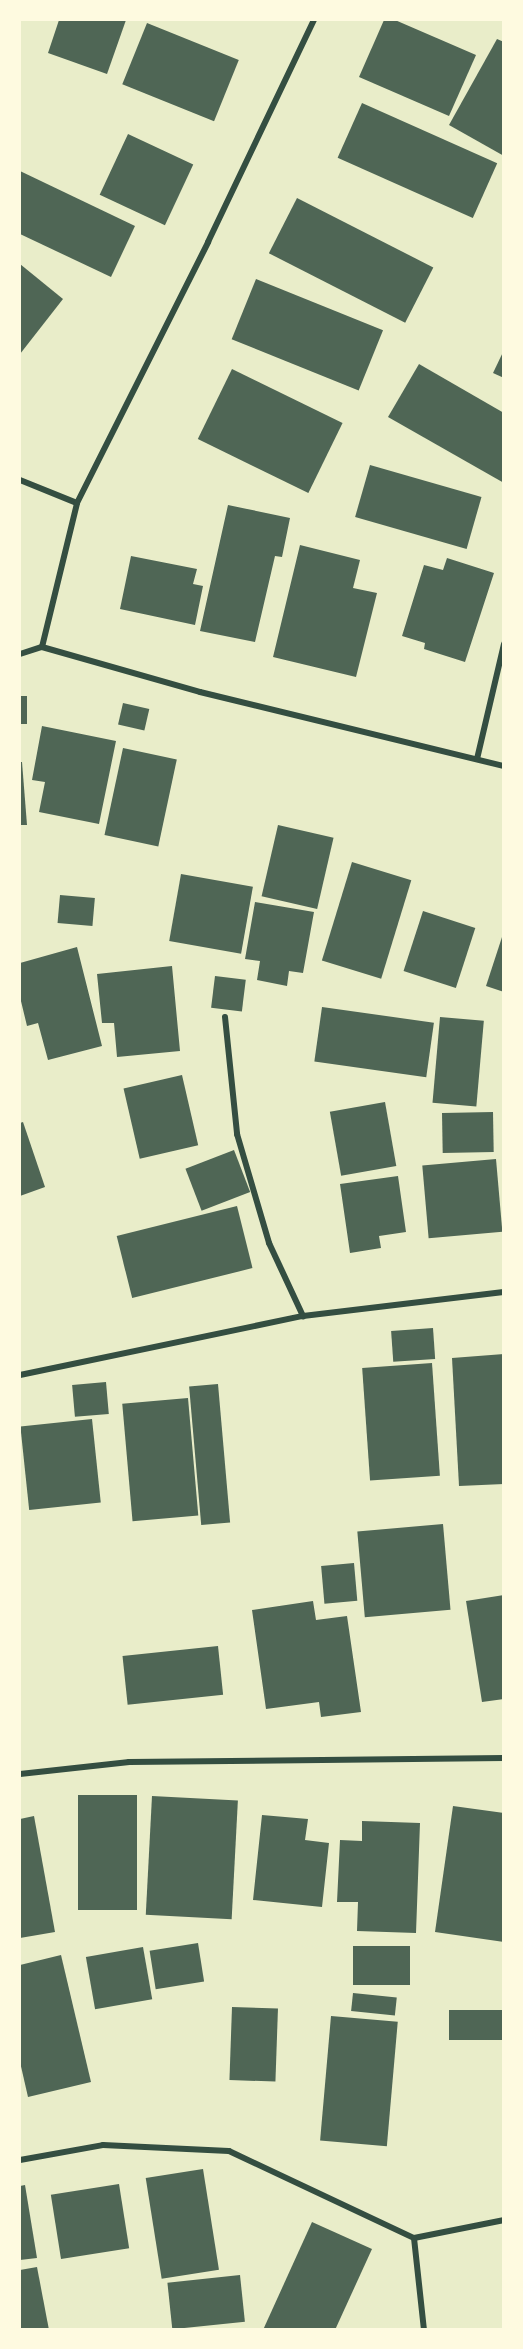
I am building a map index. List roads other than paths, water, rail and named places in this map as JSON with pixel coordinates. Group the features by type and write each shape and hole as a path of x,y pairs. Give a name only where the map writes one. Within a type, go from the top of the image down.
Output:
{"street":[{"path":"42,647 76,503 208,242 314,20"},
{"path":"20,480 76,503"},
{"path":"477,759 504,644"},
{"path":"20,654 42,647 200,692 504,766"},
{"path":"225,1017 237,1134 269,1243 303,1316"},
{"path":"20,1375 303,1316 504,1292"},
{"path":"20,1774 129,1762 504,1758"},
{"path":"20,2160 103,2145 229,2151 414,2238 504,2220"},
{"path":"414,2238 424,2330"}]}
